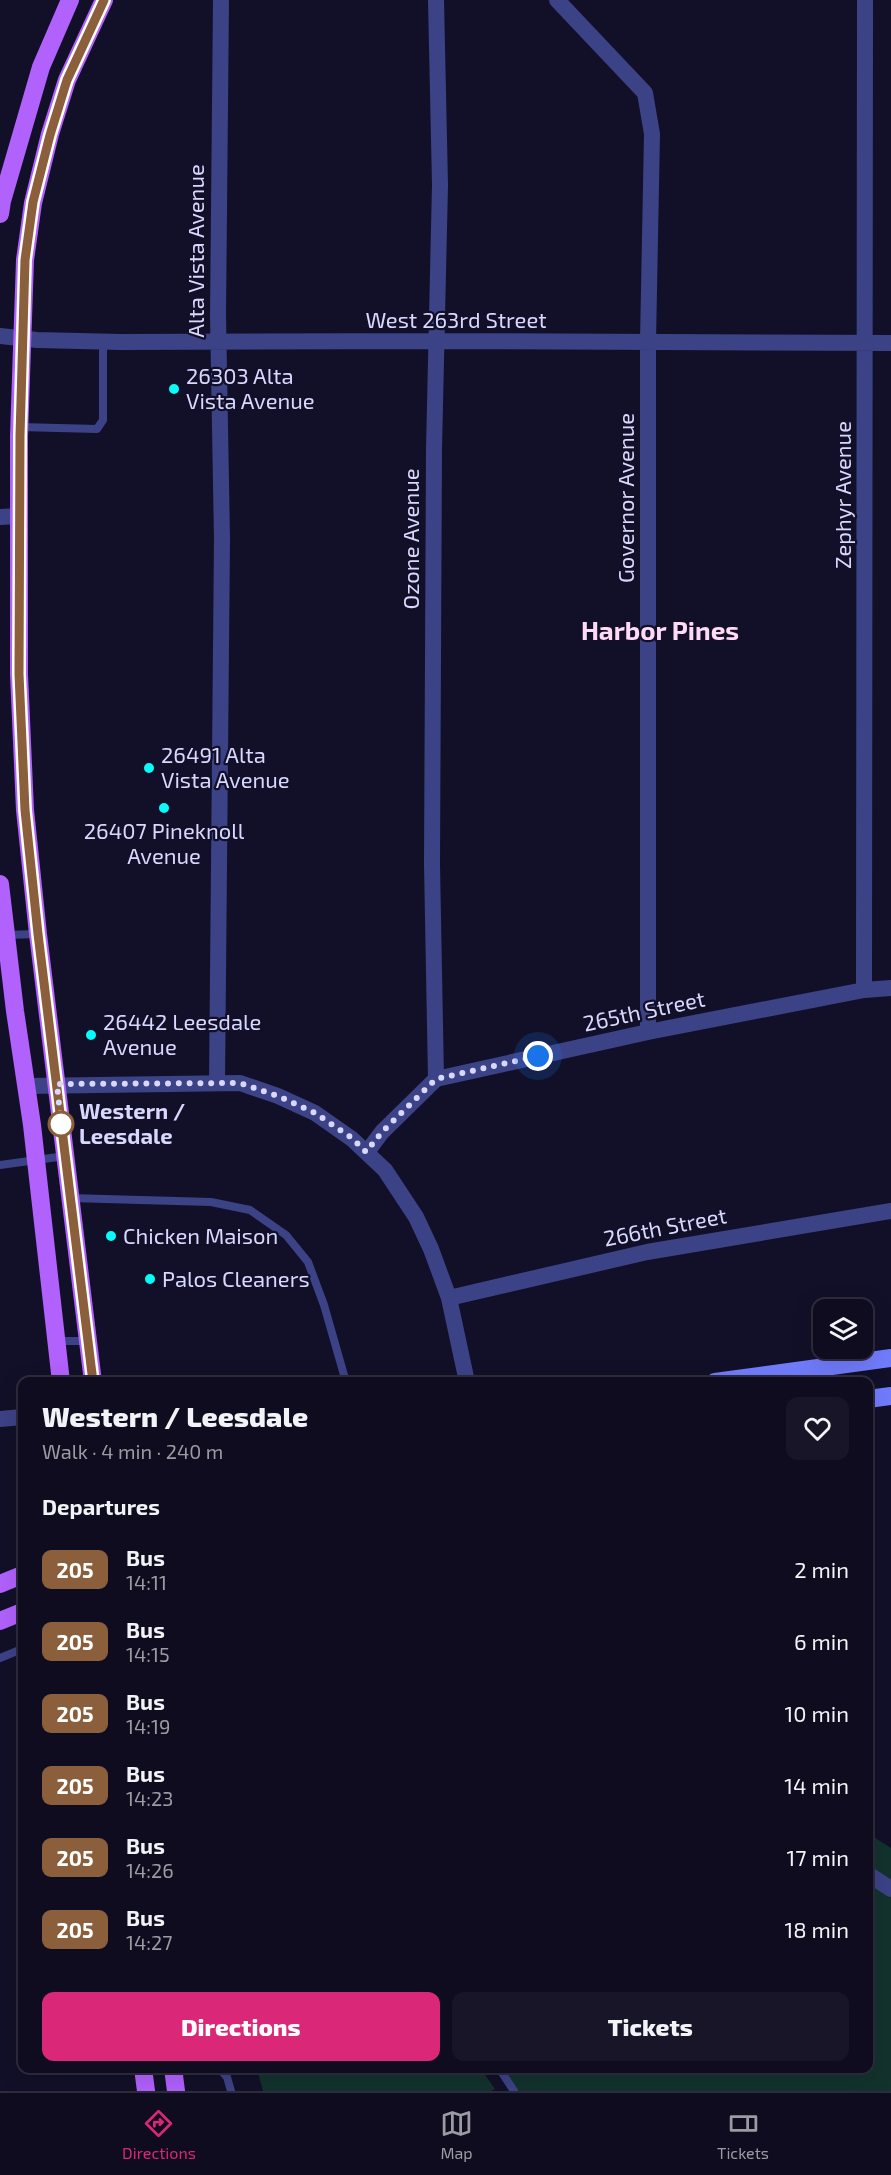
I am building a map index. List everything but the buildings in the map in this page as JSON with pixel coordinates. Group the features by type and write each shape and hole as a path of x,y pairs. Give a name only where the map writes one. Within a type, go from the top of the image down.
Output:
{"main road":[{"path":"0,214 41,68 70,0"},
{"path":"92,1377 38,934 21,754 20,427 25,260 33,202 67,80 104,0"},
{"path":"0,884 3,935 27,1086 60,1377"},
{"path":"752,1377 891,1358"},
{"path":"873,1398 891,1396"},
{"path":"0,1584 18,1577"},
{"path":"0,1621 18,1614"},
{"path":"144,2073 146,2091"}],"street":[{"name":"Alta Vista Avenue","path":"217,1082 222,539 218,343 221,0"},
{"name":"Ozone Avenue","path":"436,0 440,184 436,341 432,864 436,1079"},
{"name":"Governor Avenue","path":"558,0 645,93 652,134 648,342 648,1032"},
{"name":"Zephyr Avenue","path":"864,990 865,0"},
{"name":"West 263rd Street","path":"0,336 37,340 218,343 436,341 891,343"},
{"path":"0,517 20,516"},
{"name":"265th Street","path":"436,1079 648,1032 864,990 891,988"},
{"path":"366,1152 382,1132 436,1079"},
{"path":"27,1086 240,1083 278,1096 315,1113 352,1138 385,1170 416,1217 431,1249 449,1298 466,1377"},
{"name":"266th Street","path":"449,1298 647,1252 891,1211"},
{"path":"0,1419 18,1417"},
{"path":"873,1877 891,1889"}],"lane":[{"path":"20,427 97,429 103,420 103,342"},
{"path":"3,935 38,934"},
{"path":"0,1165 64,1156"},
{"path":"70,1198 211,1202 250,1210 286,1235 308,1262 324,1305 345,1377"},
{"path":"56,1341 88,1341"},
{"path":"0,1658 18,1651"},
{"path":"223,2073 231,2091"},
{"path":"502,2073 514,2091"}],"green space":[{"path":"873,1837 891,1848 891,2091 512,2091 500,2073 873,2073"},
{"path":"258,2073 484,2073 495,2089 491,2091 263,2091"}],"bus line":[{"name":"205","path":"92,1377 64,1156 25,810 19,674 20,436 25,260 33,202 67,80 104,0"}],"place":[{"name":"26303 Alta Vista Avenue","path":"174,389"},
{"name":"26491 Alta Vista Avenue","path":"149,768"},
{"name":"26407 Pineknoll Avenue","path":"164,808"},
{"name":"26442 Leesdale Avenue","path":"91,1035"},
{"name":"Western / Leesdale","path":"61,1124"},
{"name":"Chicken Maison","path":"111,1236"},
{"name":"Palos Cleaners","path":"150,1279"}],"district":[{"name":"Harbor Pines","path":"660,631"}],"route":[{"path":"61,1124 57,1084 240,1083 278,1096 315,1113 352,1138 366,1152 382,1132 436,1079 538,1056"}]}
